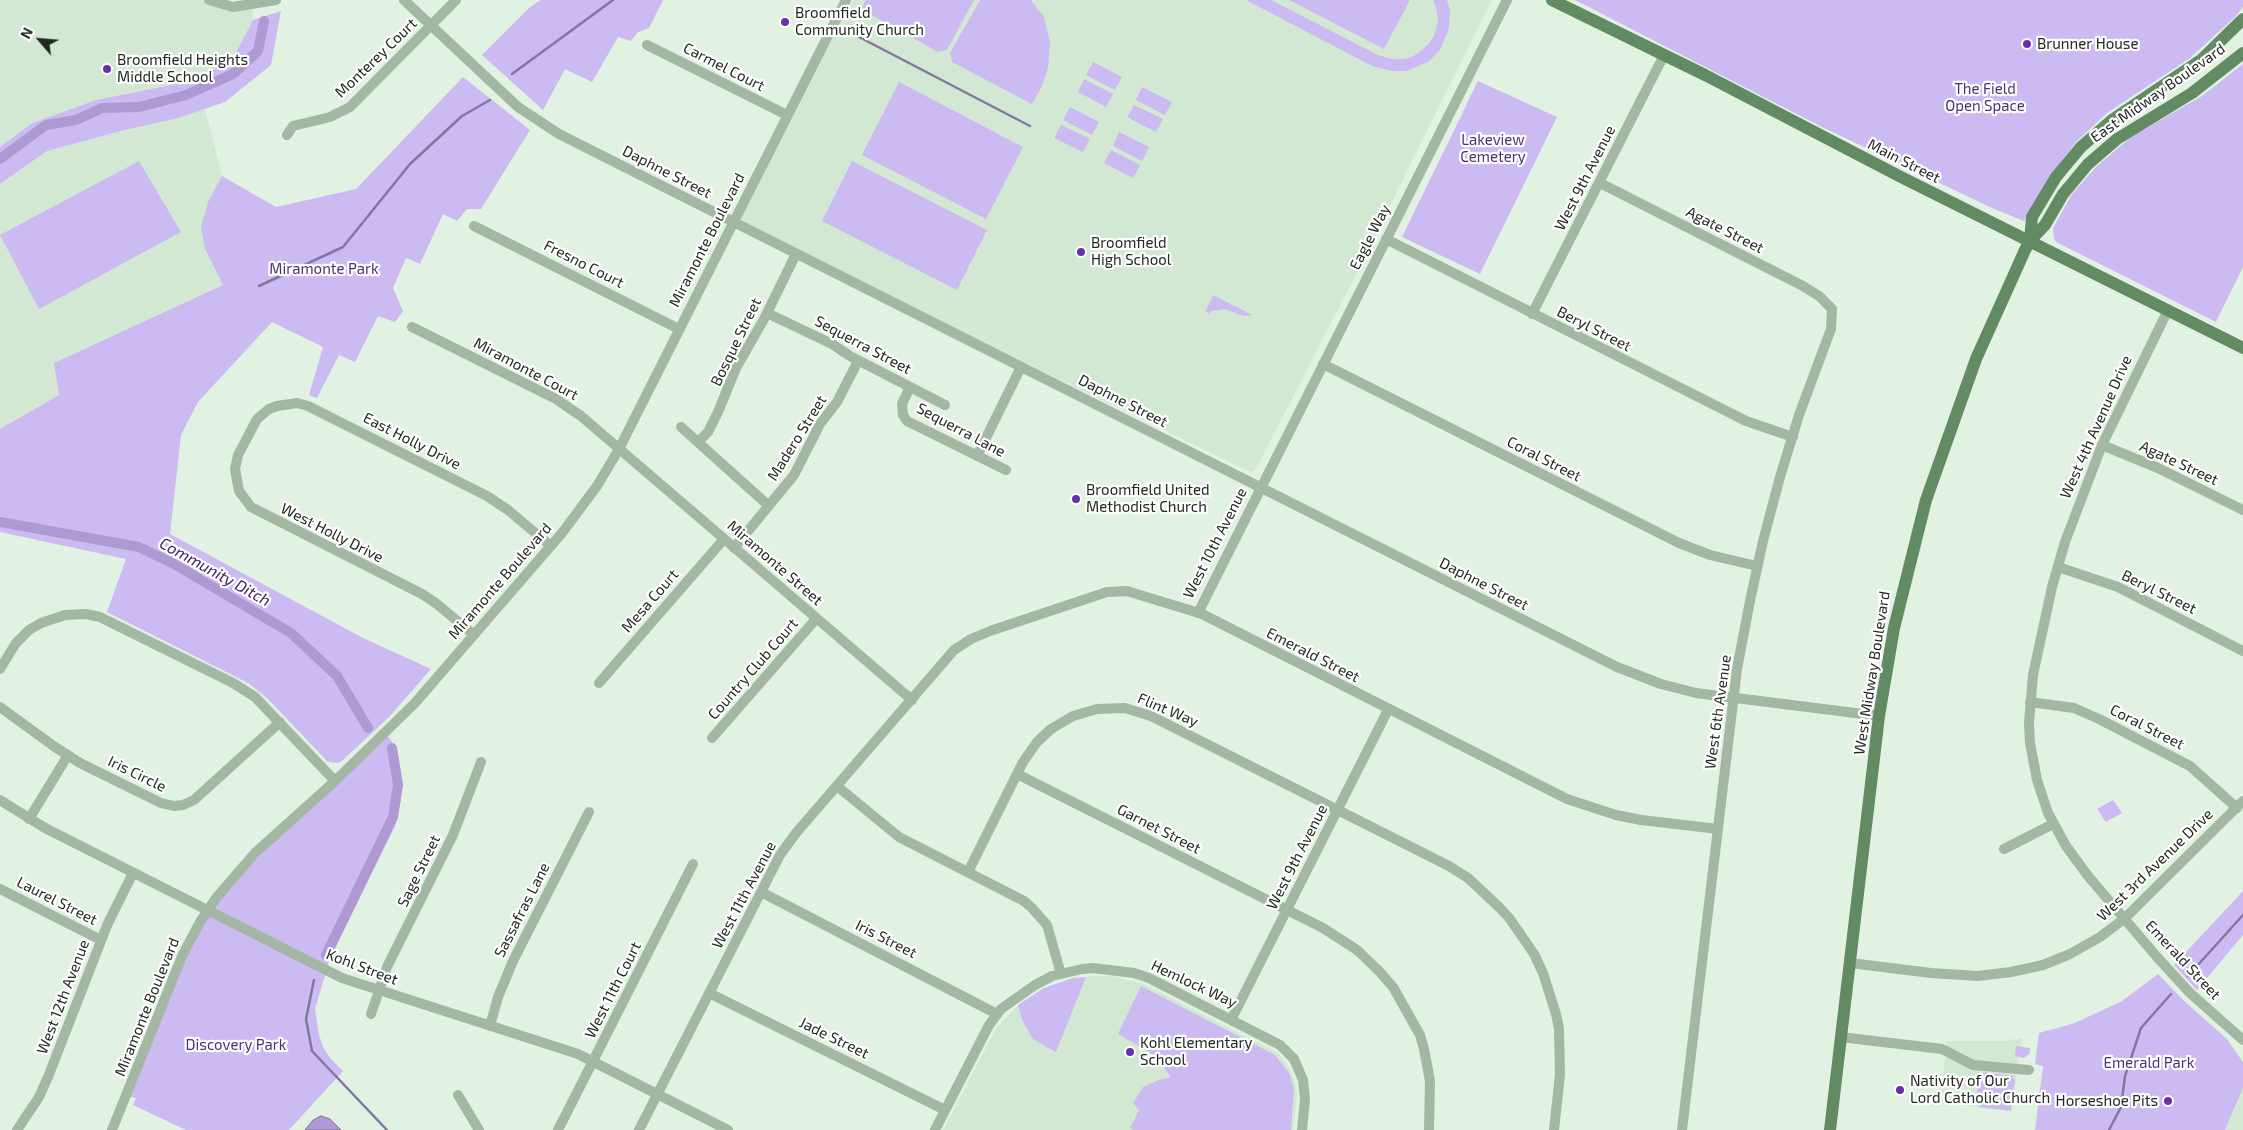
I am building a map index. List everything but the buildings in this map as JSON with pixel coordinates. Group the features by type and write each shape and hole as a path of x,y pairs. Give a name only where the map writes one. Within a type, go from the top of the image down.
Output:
{"main road":[{"name":"Main Street","path":"1552,0 2243,348"},
{"name":"East Midway Boulevard","path":"2030,241 2032,217 2056,176 2081,147 2112,120 2201,60 2242,23"},
{"name":"East Midway Boulevard","path":"2030,241 2045,225 2073,181 2103,149 2192,93 2243,53"},
{"name":"West Midway Boulevard","path":"1830,1130 1879,716 1894,628 1926,500 1983,340 2030,241"}],"street":[{"path":"209,0 233,7 276,0"},
{"name":"Daphne Street","path":"404,0 501,93 540,123 796,254 1617,667 1661,684 1696,693 1879,716"},
{"name":"Monterey Court","path":"287,135 294,126 330,117 350,108 456,0"},
{"name":"Miramonte Boulevard","path":"112,1130 176,969 190,939 208,910 255,853 335,781 415,703 551,546 583,506 619,449 846,0"},
{"name":"Eagle Way","path":"1260,487 1507,0"},
{"name":"Carmel Court","path":"647,45 787,115"},
{"name":"West 9th Avenue","path":"1532,314 1664,55"},
{"name":"Agate Street","path":"1600,183 1803,286 1819,296 1832,309"},
{"name":"Fresno Court","path":"474,226 679,329"},
{"name":"Beryl Street","path":"1386,239 1746,421 1792,437"},
{"name":"Bosque Street","path":"698,442 708,432 736,368 767,313 796,254"},
{"name":"West 6th Avenue","path":"1682,1130 1734,698 1757,566 1792,437 1831,329 1832,309"},
{"name":"West 4th Avenue Drive","path":"2124,919 2088,876 2053,824 2037,780 2030,744 2030,702 2033,674 2041,634 2058,567 2077,506 2102,444 2168,310"},
{"name":"Sequerra Street","path":"767,313 832,344 858,361 945,405"},
{"name":"Miramonte Court","path":"412,327 556,399 581,416 619,449"},
{"name":"Madero Street","path":"734,548 794,475 820,424 837,402 858,361"},
{"name":"Coral Street","path":"1323,364 1679,544 1710,555 1757,566"},
{"path":"978,456 1020,367"},
{"name":"Sequerra Lane","path":"910,387 902,404 903,415 907,421 1006,470"},
{"name":"East Holly Drive","path":"253,426 262,415 278,406 297,403 308,406 487,496 508,510 551,546"},
{"name":"West Holly Drive","path":"253,426 238,455 235,474 239,491 251,507 422,594 474,635"},
{"path":"680,427 770,506"},
{"name":"Agate Street","path":"2102,444 2175,476 2243,510"},
{"name":"Miramonte Street","path":"619,449 912,700"},
{"name":"West 10th Avenue","path":"1198,613 1260,487"},
{"name":"Mesa Court","path":"599,683 724,539"},
{"name":"Beryl Street","path":"2058,567 2118,588 2243,651"},
{"name":"Emerald Street","path":"912,700 954,650 970,639 1107,592 1127,591 1198,613 1532,782 1588,807 1641,820 1718,829"},
{"path":"0,669 16,643 29,630 58,616 86,614 116,623 233,683 255,697 335,781"},
{"name":"Country Club Court","path":"712,738 816,619"},
{"name":"West 11th Avenue","path":"639,1130 786,847 912,700"},
{"name":"Coral Street","path":"2030,702 2074,708 2099,719 2190,766 2240,804"},
{"name":"Iris Circle","path":"0,707 68,755 161,803 179,806 194,800 280,722"},
{"name":"Flint Way","path":"968,872 1017,774 1036,742 1061,722 1084,712 1097,709 1125,708 1151,716 1449,866 1468,878 1500,908 1522,935 1543,973 1550,993 1558,1029 1560,1074 1554,1130"},
{"name":"West 9th Avenue","path":"1232,1018 1388,710"},
{"path":"29,818 68,755"},
{"name":"Sage Street","path":"371,1014 387,967 453,836 481,762"},
{"name":"Garnet Street","path":"1017,774 1323,928 1357,950 1380,971 1404,1004 1424,1049 1430,1080 1429,1130"},
{"path":"837,786 898,837 1024,901 1039,914 1047,926 1061,974 1035,985 997,1014 935,1130"},
{"name":"Kohl Street","path":"0,800 29,818 327,971 379,991 578,1054 728,1130"},
{"name":"West 3rd Avenue Drive","path":"1850,963 1968,975 2011,972 2043,965 2070,954 2100,937 2124,919 2240,804"},
{"path":"179,806 180,817"},
{"name":"Sassafras Lane","path":"490,1026 498,996 513,961 589,812"},
{"path":"2004,849 2053,824"},
{"name":"West 11th Court","path":"558,1130 693,864"},
{"name":"West 12th Avenue","path":"17,1130 39,1097 48,1077 101,940 133,872"},
{"name":"Laurel Street","path":"0,889 101,940"},
{"name":"Iris Street","path":"761,892 997,1014"},
{"name":"Emerald Street","path":"2124,919 2190,993 2242,1036"},
{"name":"Hemlock Way","path":"1061,974 1093,968 1134,973 1173,989 1273,1040 1294,1059 1300,1070 1304,1087 1302,1130"},
{"name":"Jade Street","path":"709,993 945,1110"},
{"path":"1840,1037 1942,1049 1972,1065 2029,1070"},
{"path":"458,1095 479,1130"}],"shaded area":[{"name":"Broomfield Heights Middle School","path":"0,0 209,0 252,5 253,20 233,58 196,80 96,100 32,123 0,147"},
{"name":"Broomfield High School","path":"853,0 1492,0 1352,282 1256,469 1251,472 733,222"},
{"path":"205,109 222,176 208,202 205,249 224,285 54,363 59,395 0,429 0,184 47,151"},
{"name":"Kohl Elementary School","path":"1111,976 1144,984 1278,1053 1291,1071 1295,1083 1297,1096 1293,1130 943,1130 996,1029 1014,1009 1044,988 1073,978"},
{"path":"2022,1038 2011,1111 1940,1103 1947,1041 2004,1041"},
{"path":"2243,1088 2243,1130 2225,1130 2237,1103"},
{"path":"321,1116 330,1119 341,1130 305,1130 313,1120"}],"green space":[{"path":"540,0 663,0 649,28 638,32 631,41 618,37 592,82 565,69 543,110 482,55 529,8"},
{"path":"866,0 974,0 947,50 938,52 861,9"},
{"path":"980,0 1031,0 1044,17 1050,42 1048,68 1041,88 1032,104 952,62 950,53"},
{"path":"1246,0 1271,0 1378,55 1392,59 1405,59 1414,56 1429,44 1434,36 1438,22 1433,0 1447,0 1450,11 1449,28 1440,50 1428,62 1406,71 1391,71 1372,66"},
{"path":"1289,0 1410,0 1384,49"},
{"name":"The Field Open Space","path":"1575,0 2243,0 2243,7 2235,17 2190,58 2107,113 2077,141 2050,176 2024,221 1992,208 1822,127"},
{"path":"281,11 271,65 225,102 178,118 47,151 0,184 0,147 32,123 96,100 196,80 233,58 253,20"},
{"path":"1093,62 1122,77 1115,90 1086,75"},
{"path":"2243,64 2243,267 2216,322 2058,243 2054,239 2053,228 2072,194 2097,166 2131,137 2202,96"},
{"name":"Miramonte Park","path":"463,77 530,130 481,209 467,209 457,221 443,214 420,264 406,258 393,288 403,311 395,322 378,316 355,362 339,355 317,398 309,395 323,347 272,322 198,402 181,435 170,534 363,638 431,669 389,717 343,760 338,763 328,762 267,698 248,683 107,612 126,559 0,532 0,429 59,395 54,363 223,285 205,249 201,227 208,202 222,176 276,207 356,189"},
{"path":"1084,79 1113,94 1106,107 1078,92"},
{"name":"Lakeview Cemetery","path":"1478,81 1557,117 1480,274 1402,237"},
{"path":"899,82 1023,147 986,219 862,155"},
{"path":"1142,87 1172,102 1165,115 1136,100"},
{"path":"1134,105 1163,119 1156,132 1127,117"},
{"path":"1070,107 1099,122 1092,135 1063,120"},
{"path":"1061,125 1090,139 1083,152 1054,138"},
{"path":"1119,132 1149,147 1142,161 1113,146"},
{"path":"1111,150 1140,165 1133,178 1104,163"},
{"path":"139,161 181,232 39,309 0,235"},
{"path":"852,161 987,230 957,290 822,221"},
{"path":"1213,295 1252,315 1244,316 1224,309 1212,311 1208,314 1206,310"},
{"name":"Discovery Park","path":"386,733 395,747 401,772 401,799 395,826 329,961 315,1009 319,1035 324,1049 343,1071 289,1130 186,1130 133,1105 136,1098 127,1096 164,999 216,898"},
{"path":"2113,800 2122,813 2106,822 2097,809"},
{"path":"2243,891 2243,935 2197,990 2174,965"},
{"name":"Emerald Park","path":"2158,974 2183,1000 2227,1039 2243,1062 2243,1088 2225,1130 2035,1130 2043,1066 2035,1064 2039,1033 2075,1023 2122,1001"},
{"path":"1086,977 1056,1052 1033,1039 1022,1020 1018,1005 1044,988 1073,978"},
{"path":"1141,986 1275,1055 1289,1073 1294,1089 1291,1130 1134,1130 1130,1128 1139,1110 1133,1103 1143,1087 1171,1077 1154,1055 1118,1034"},
{"path":"2016,1046 2030,1048 2030,1053 2024,1058 2015,1056"},
{"path":"1983,1072 2012,1076 2015,1080 2011,1111 1979,1107 1979,1104 1976,1104 1978,1085 1981,1085"}],"waterway":[{"path":"512,74 613,0"},
{"name":"Community Ditch","path":"0,159 46,125 76,120 102,108 139,107 186,95 233,74 258,51 264,21"},
{"path":"859,37 1030,126"},
{"path":"259,286 343,247 410,164 462,116 490,100"},
{"name":"Community Ditch","path":"0,522 139,547 174,564 291,633 337,676 368,728"},
{"name":"Community Ditch","path":"326,955 393,817 398,785 392,748"},
{"path":"2188,976 2243,915"},
{"name":"Community Ditch","path":"314,980 306,1019 312,1051 387,1130"},
{"path":"2109,1130 2121,1107 2125,1076 2141,1028 2171,994"}],"place":[{"name":"Broomfield Community Church","path":"785,22"},
{"name":"Brunner House","path":"2027,44"},
{"name":"Broomfield Heights Middle School","path":"107,69"},
{"name":"Broomfield High School","path":"1081,252"},
{"name":"Broomfield United Methodist Church","path":"1076,499"},
{"name":"Kohl Elementary School","path":"1130,1052"},
{"name":"Nativity of Our Lord Catholic Church","path":"1900,1090"},
{"name":"Horseshoe Pits","path":"2168,1101"}]}
